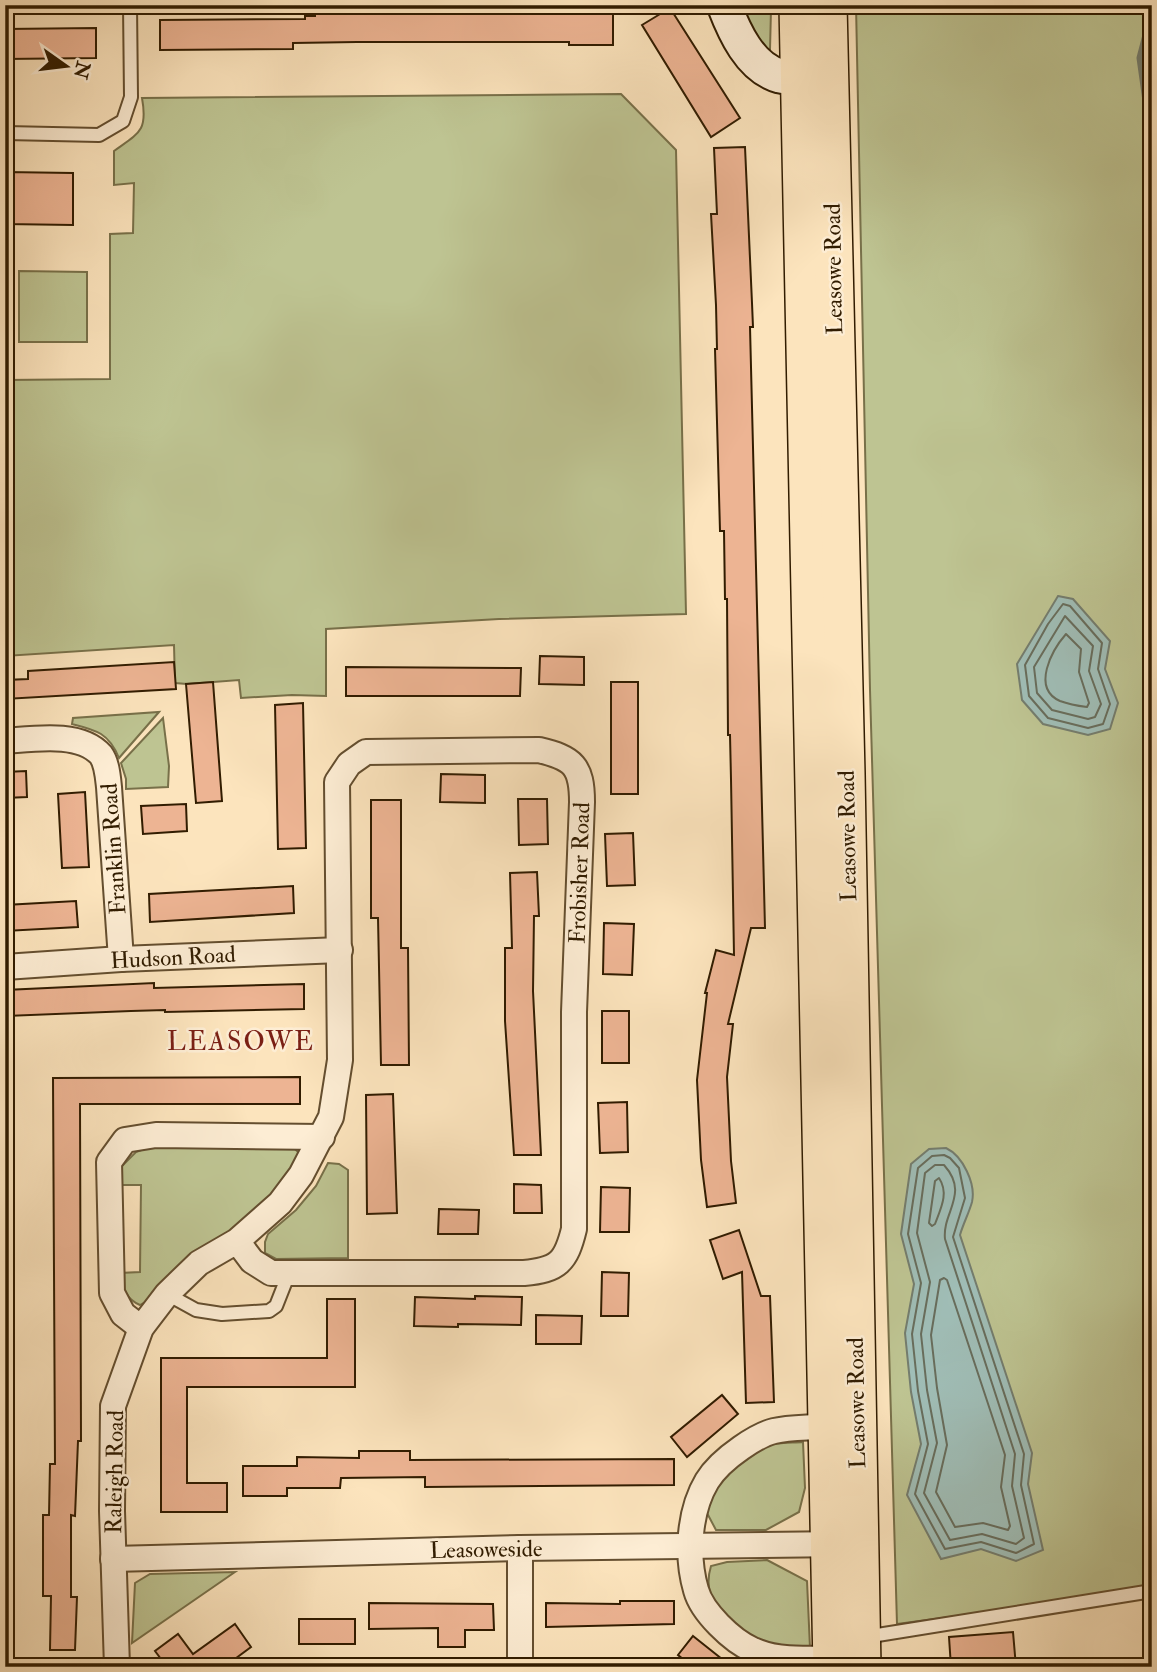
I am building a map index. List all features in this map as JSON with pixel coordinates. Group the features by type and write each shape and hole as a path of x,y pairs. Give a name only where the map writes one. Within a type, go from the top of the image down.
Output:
{"main road":[{"name":"Leasowe Road","path":"799,5 815,76 846,774 844,1544 847,1657"},
{"name":"Leasowe Road","path":"828,5 815,76 827,1426 844,1544"}],"street":[{"path":"724,5 735,34 760,64 780,76 815,76"},
{"name":"Franklin Road","path":"5,741 58,738 79,742 101,756 110,787 121,959"},
{"name":"Frobisher Road","path":"539,750 558,754 574,763 582,783 582,802 574,1012 574,1229 567,1254 545,1271 271,1273 252,1261 237,1241 279,1203 301,1175 331,1117 340,1060 340,950 337,782 349,764 366,752 539,750"},
{"name":"Hudson Road","path":"5,967 121,959 340,950"},
{"path":"141,1328 123,1314 112,1293 109,1162 125,1140 156,1135 322,1137"},
{"name":"Raleigh Road","path":"117,1667 113,1559 113,1406 141,1328 167,1294 199,1264 237,1241"},
{"name":"Leasowe Road","path":"827,1426 774,1431 754,1439 716,1468 706,1482 695,1510 690,1546 696,1591 715,1621 733,1638 752,1650 775,1657 847,1657"},
{"name":"Leasoweside","path":"113,1559 520,1548 844,1544"},
{"path":"520,1548 520,1667"}],"lane":[{"path":"6,133 100,135 123,121 131,97 130,5"},
{"path":"167,1294 196,1311 222,1314 269,1311 276,1306 289,1273"},
{"path":"847,1657 1152,1591"}],"green space":[{"path":"740,5 771,9 770,50 759,47"},
{"path":"856,5 1152,5 1152,1590 897,1624 870,690"},
{"path":"621,94 676,150 686,614 499,619 326,629 326,696 241,698 239,680 175,683 174,645 5,656 5,380 110,379 110,234 133,233 134,183 114,185 114,151 140,130 144,118 142,98"},
{"path":"19,271 87,272 87,342 19,342"},
{"path":"159,712 119,758 111,743 101,734 72,724 73,718"},
{"path":"163,718 169,766 168,787 126,789 121,763"},
{"path":"152,1146 292,1146 302,1156 271,1197 154,1297 140,1305 126,1293 120,1273 140,1272 141,1185 122,1185 121,1167 136,1152"},
{"path":"328,1163 339,1164 348,1170 348,1258 276,1259 265,1253 268,1234 296,1210 316,1186"},
{"path":"803,1442 805,1488 799,1512 766,1530 716,1530 707,1513 720,1481 734,1463 753,1450 765,1446"},
{"path":"767,1560 807,1581 810,1648 780,1648 758,1643 733,1628 715,1607 710,1594 711,1566 727,1562"},
{"path":"235,1572 132,1643 135,1583 150,1574"}],"water":[{"path":"1058,596 1073,599 1110,641 1105,669 1118,703 1110,729 1088,735 1043,724 1022,700 1017,664"},
{"path":"946,1148 958,1157 970,1179 972,1202 960,1235 1032,1453 1028,1484 1043,1550 1016,1561 981,1549 941,1559 907,1495 921,1444 911,1392 905,1333 914,1284 901,1234 911,1164 929,1149"}],"building":[{"path":"670,8 740,118 711,137 642,25"},
{"path":"551,10 551,13 613,13 613,45 569,45 569,42 357,42 293,43 293,49 160,50 160,20 305,19 305,16 315,16 315,11"},
{"path":"96,28 96,58 5,59 5,29"},
{"path":"745,147 753,327 750,327 765,928 751,928 728,1024 733,1024 727,1077 736,1203 707,1207 701,1160 697,1080 705,993 716,950 734,955 727,599 724,531 720,531 716,305 711,214 717,214 714,148"},
{"path":"5,172 73,173 73,225 5,224"},
{"path":"540,656 584,657 584,685 539,684"},
{"path":"174,662 176,689 5,699 5,680 28,679 28,671"},
{"path":"346,667 521,668 520,696 346,696"},
{"path":"213,682 222,801 196,803 186,684"},
{"path":"611,682 638,682 638,794 611,794"},
{"path":"303,703 306,848 278,849 275,705"},
{"path":"26,771 27,797 5,798 5,772"},
{"path":"441,774 485,775 485,803 440,802"},
{"path":"85,792 89,867 62,868 58,794"},
{"path":"518,799 547,799 548,844 519,845"},
{"path":"371,800 401,800 401,948 408,948 409,1065 381,1065 378,918 371,918"},
{"path":"186,804 187,831 143,834 141,806"},
{"path":"633,833 635,885 607,886 605,834"},
{"path":"537,872 539,916 534,916 533,991 541,1155 514,1155 505,1021 505,948 512,948 510,873"},
{"path":"293,886 294,913 150,922 149,894"},
{"path":"76,901 78,927 5,931 5,905"},
{"path":"604,923 634,924 632,975 603,974"},
{"path":"154,983 154,988 304,984 304,1009 165,1010 6,1016 5,990"},
{"path":"602,1011 629,1011 629,1063 602,1063"},
{"path":"300,1077 300,1104 80,1104 81,1441 78,1441 75,1516 71,1515 71,1597 77,1597 75,1650 50,1650 51,1596 43,1596 43,1515 49,1515 50,1464 55,1464 53,1078"},
{"path":"393,1094 397,1213 367,1214 366,1095"},
{"path":"627,1102 628,1152 600,1153 598,1103"},
{"path":"514,1184 541,1185 542,1213 514,1213"},
{"path":"601,1187 630,1188 629,1232 600,1232"},
{"path":"439,1209 479,1210 478,1234 438,1234"},
{"path":"739,1230 761,1296 770,1296 774,1402 746,1403 742,1272 723,1279 710,1240"},
{"path":"602,1272 629,1273 628,1316 601,1316"},
{"path":"475,1296 522,1297 521,1325 414,1326 415,1297 475,1299"},
{"path":"327,1299 355,1299 355,1387 187,1387 187,1483 227,1483 227,1512 161,1512 161,1358 327,1358"},
{"path":"536,1315 582,1316 581,1344 536,1344"},
{"path":"722,1395 738,1414 687,1457 671,1437"},
{"path":"359,1451 410,1451 410,1460 674,1459 674,1485 425,1487 425,1477 341,1478 340,1488 287,1488 287,1496 243,1496 243,1466 297,1466 297,1457 359,1458"},
{"path":"620,1601 674,1601 674,1624 546,1627 546,1603 620,1604"},
{"path":"369,1603 493,1604 494,1630 465,1630 465,1647 438,1647 438,1628 369,1629"},
{"path":"299,1619 355,1619 355,1644 299,1644"},
{"path":"235,1624 251,1647 224,1667 167,1667 155,1651 178,1634 193,1654"},
{"path":"1013,1632 1016,1667 951,1667 949,1637"},
{"path":"693,1636 732,1667 693,1667 678,1655"}],"waterway":[{"path":"1152,12 1140,58 1152,144"}],"district":[{"name":"LEASOWE","path":"241,1041"}]}
